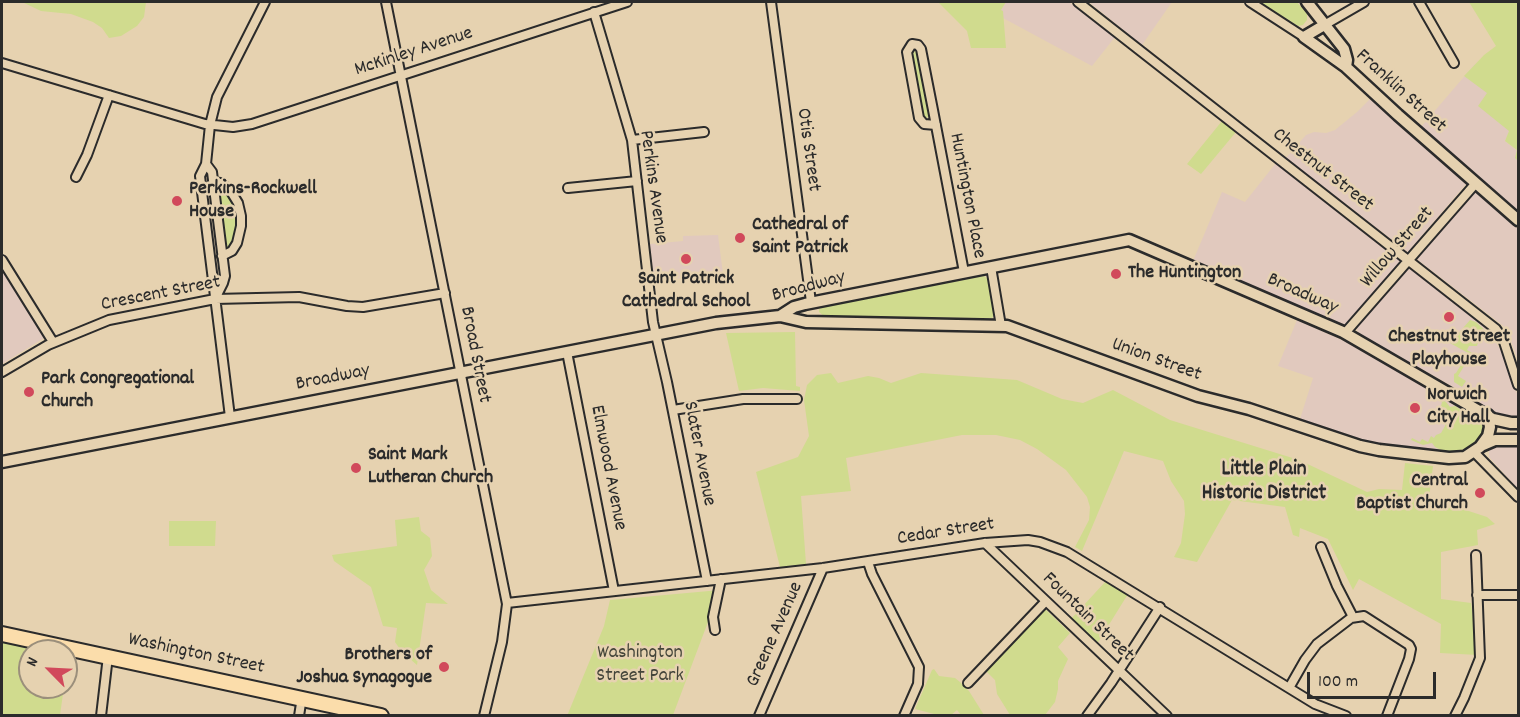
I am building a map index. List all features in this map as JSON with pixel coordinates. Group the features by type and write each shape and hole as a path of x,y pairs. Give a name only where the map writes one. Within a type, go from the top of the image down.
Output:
{"highway":[{"name":"Washington Street","path":"2,634 381,716"}],"main road":[{"path":"1307,2 1344,49 1346,67"},
{"path":"1304,37 1326,24"},
{"name":"Franklin Street","path":"1304,37 1346,67 1518,220"},
{"name":"Broadway","path":"2,462 716,322 780,316 794,307 811,302 1131,240 1345,333 1488,415 1506,423 1518,423"},
{"name":"Union Street","path":"780,316 806,322 1001,326 1030,334 1198,396 1254,410 1366,447 1449,458 1461,458 1478,449"},
{"path":"1478,449 1489,432 1488,415"},
{"path":"1478,449 1495,440 1518,440"}],"street":[{"path":"230,417 200,180 206,164 210,125 222,86 265,2"},
{"name":"Broad Street","path":"386,2 507,603 502,642 484,716"},
{"name":"McKinley Avenue","path":"2,63 210,125 233,127 252,124 594,12 614,3 627,2"},
{"name":"Otis Street","path":"771,2 811,302"},
{"name":"Chestnut Street","path":"1079,2 1481,316 1500,334 1518,385"},
{"name":"Franklin Street","path":"1250,2 1304,37"},
{"path":"1326,24 1364,2"},
{"path":"1419,2 1454,63"},
{"name":"Perkins Avenue","path":"594,12 632,140 649,298 656,334"},
{"name":"Huntington Place","path":"936,125 924,124 919,118 907,52 912,44 921,48 936,125 964,272"},
{"path":"76,177 87,155 109,95"},
{"path":"632,140 705,132"},
{"path":"206,164 211,169 214,182 224,281 215,299"},
{"path":"214,182 230,190 238,203 241,216 237,243 232,251 222,256"},
{"path":"568,188 637,182"},
{"name":"Willow Street","path":"1345,333 1476,183"},
{"path":"2,260 53,342"},
{"path":"991,267 1001,326"},
{"name":"Crescent Street","path":"2,372 53,342 120,316 215,299 299,297 363,307 445,293"},
{"name":"Slater Avenue","path":"656,334 707,581"},
{"name":"Elmwood Avenue","path":"567,352 614,591"},
{"path":"673,410 743,399 797,399"},
{"path":"1478,449 1518,496"},
{"name":"Cedar Street","path":"507,603 823,568 985,543 1028,540 1068,552 1315,704 1346,716"},
{"name":"Fountain Street","path":"985,543 1167,716"},
{"path":"1321,547 1353,617"},
{"path":"1455,716 1479,662 1476,555"},
{"path":"868,562 919,667 918,684 904,716"},
{"name":"Greene Avenue","path":"759,716 823,568"},
{"path":"715,630 713,617 721,579"},
{"path":"1477,595 1518,595"},
{"path":"968,683 1046,601"},
{"path":"1087,716 1160,607"},
{"path":"1289,688 1314,647 1353,617 1365,616 1410,647 1409,659 1387,716"},
{"path":"101,716 108,656"},
{"path":"299,716 302,698"}],"shaded area":[{"path":"1006,2 1069,2 1115,37 1092,66 1003,18 1003,12 1000,11"},
{"path":"1089,2 1172,2 1142,45"},
{"path":"1497,47 1518,79 1518,110 1505,141 1517,151 1515,157 1518,161 1518,212 1421,127 1474,65"},
{"path":"1370,99 1466,184 1408,252 1286,158 1306,135 1335,130"},
{"path":"1276,163 1401,261 1346,326 1193,261 1222,192 1245,202"},
{"path":"1478,191 1484,194 1485,199 1518,229 1518,360 1506,328 1418,260 1418,257 1473,193"},
{"name":"Saint Patrick Cathedral School","path":"718,235 723,274 654,281 650,244 683,241 683,236"},
{"path":"1408,267 1491,334 1506,359 1518,397 1518,416 1512,418 1497,415 1481,407 1478,401 1358,333 1357,328 1360,323"},
{"path":"2,270 44,338 2,364"},
{"path":"1297,320 1351,344 1480,417 1486,430 1479,441 1466,451 1443,454 1438,450 1387,445 1358,439 1300,419 1313,378 1278,366"},
{"path":"1495,445 1518,445 1518,489 1489,457 1489,451"}],"green space":[{"path":"22,2 146,2 144,17 137,26 121,36 109,38 102,28 93,22 71,14 41,11"},
{"path":"938,2 1006,2 1001,10 1003,11 1006,48 971,48 967,31"},
{"path":"1260,2 1297,2 1307,14 1307,20 1303,25 1298,26"},
{"path":"1469,2 1518,2 1518,161 1515,158 1517,150 1505,141 1509,131 1478,106 1487,93 1464,76 1496,46"},
{"path":"914,51 918,53 930,114 927,118 924,117 912,56"},
{"path":"1222,121 1236,132 1201,174 1187,164"},
{"path":"220,187 225,189 231,198 235,212 235,235 228,249 225,247"},
{"path":"984,276 989,280 995,314 992,318 825,317 819,312 819,309 824,307"},
{"path":"1470,320 1476,322 1490,335 1479,339 1477,346 1469,346 1467,350 1472,353 1458,376 1466,381 1462,387 1454,382 1454,374 1468,353 1450,343"},
{"path":"795,332 796,386 800,387 800,391 763,388 739,391 726,333"},
{"path":"831,373 838,383 868,376 891,383 921,373 1017,380 1062,399 1083,403 1113,390 1170,420 1299,460 1367,492 1379,489 1402,490 1405,463 1433,466 1429,498 1487,517 1495,524 1477,530 1478,545 1441,552 1441,599 1471,603 1478,655 1440,653 1441,624 1359,579 1353,590 1328,539 1300,528 1299,537 1293,535 1285,507 1232,500 1197,562 1174,557 1181,543 1185,514 1184,501 1171,481 1163,461 1124,451 1082,551 1075,547 1089,520 1090,507 1087,497 1066,470 1020,440 996,435 962,435 846,458 851,491 801,496 806,564 780,567 756,472 798,457 809,436 804,400 807,385 817,375"},
{"path":"1434,395 1450,407 1455,406 1480,421 1483,432 1471,446 1457,452 1445,452 1432,443 1423,445 1411,440 1412,438 1420,442 1422,439 1428,442 1431,436 1434,438 1441,433 1445,426 1446,418 1443,416 1447,410 1441,406 1442,402 1433,397"},
{"path":"419,517 421,531 430,538 432,556 424,570 431,590 448,604 426,603 417,665 402,652 395,642 397,628 383,626 371,587 334,561 332,555 397,546 395,520"},
{"path":"169,521 216,521 215,546 169,546"},
{"path":"1106,581 1128,594 1097,644 1071,619"},
{"name":"Washington Street Park","path":"720,590 673,715 567,716 604,626 610,600"},
{"path":"1045,609 1070,633 1058,647 1068,659 1058,681 1055,702 1045,715 1010,715 997,694 995,680 986,671"},
{"path":"2,642 18,646 18,699 62,699 60,715 2,715"},
{"path":"934,669 939,676 955,678 960,682 969,691 984,715 961,715 957,710 951,715 938,715 915,709"}],"place":[{"name":"Perkins-Rockwell House","path":"177,201"},
{"name":"Cathedral of Saint Patrick","path":"740,238"},
{"name":"Saint Patrick Cathedral School","path":"686,259"},
{"name":"The Huntington","path":"1116,274"},
{"name":"Chestnut Street Playhouse","path":"1449,317"},
{"name":"Park Congregational Church","path":"29,392"},
{"name":"Norwich City Hall","path":"1415,408"},
{"name":"Saint Mark Lutheran Church","path":"356,468"},
{"name":"Central Baptist Church","path":"1480,493"},
{"name":"Brothers of Joshua Synagogue","path":"444,667"}],"district":[{"name":"Little Plain Historic District","path":"1264,483"}]}
